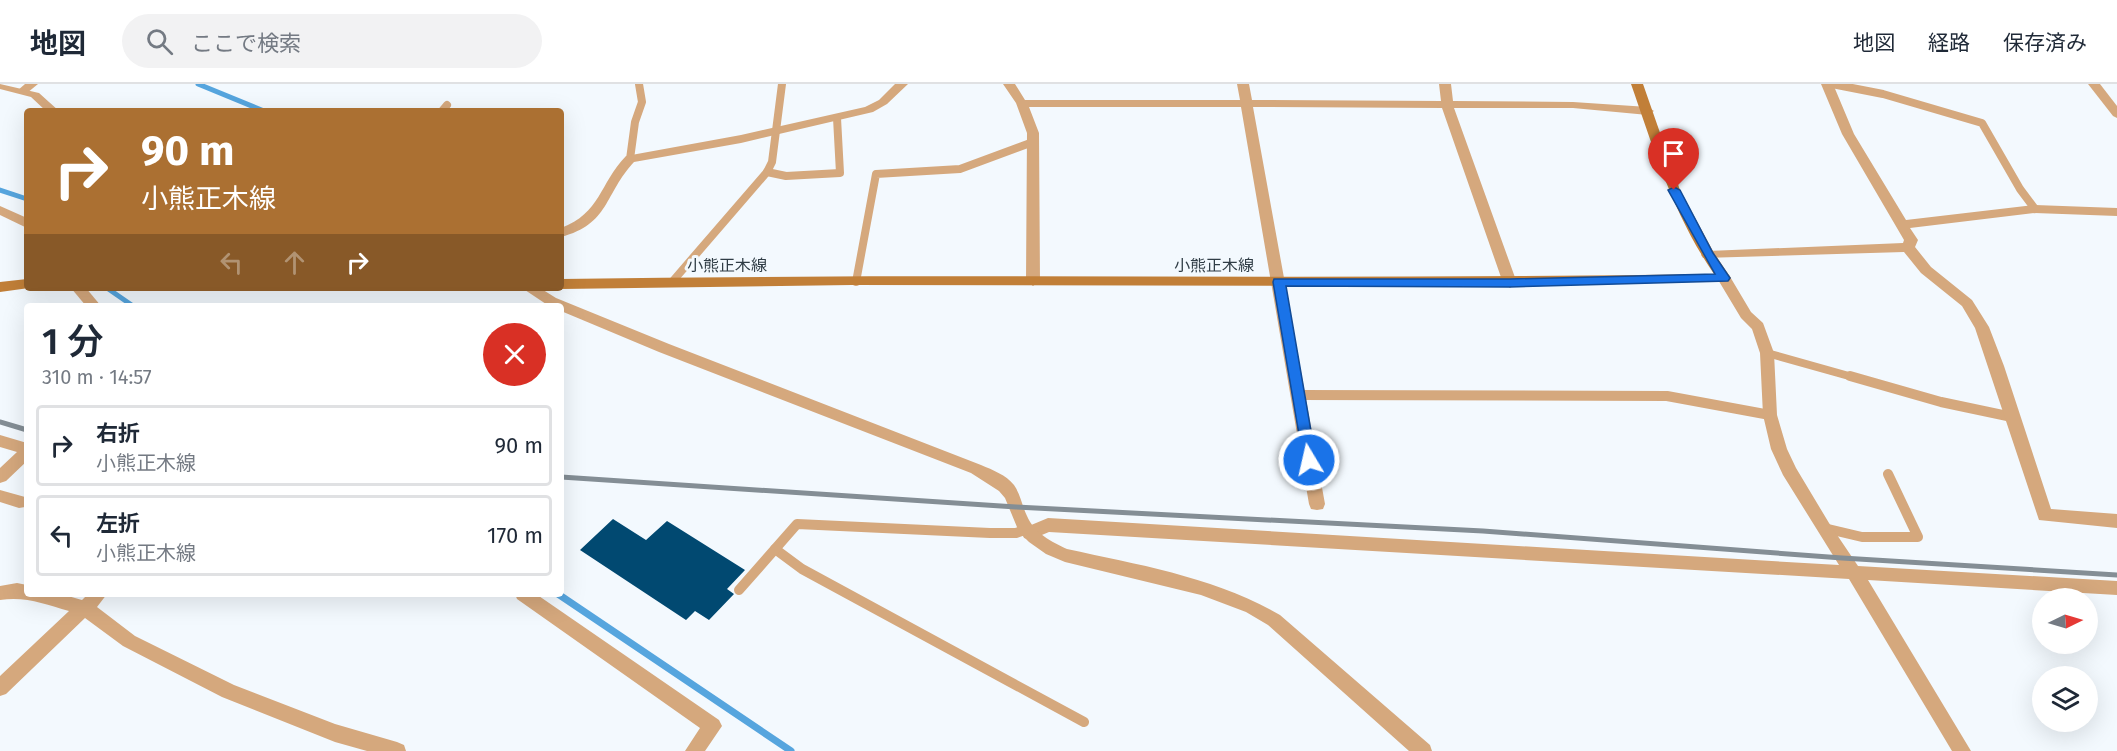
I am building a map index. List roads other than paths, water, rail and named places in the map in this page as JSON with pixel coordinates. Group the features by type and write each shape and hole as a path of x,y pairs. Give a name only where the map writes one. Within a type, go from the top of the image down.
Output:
{"main road":[{"path":"1637,84 1674,190 1708,255 1724,278"},
{"name":"小熊正木線","path":"564,284 1033,281 1510,283 1724,278"},
{"path":"0,287 24,284"}],"street":[{"path":"564,232 578,228 595,215 621,167 630,159 869,110 883,102 902,84"},
{"path":"1009,84 1022,103 1033,133 1033,281"},
{"path":"1243,84 1317,504"},
{"path":"1445,84 1448,104 1458,137 1510,283"},
{"path":"1827,84 1848,134 1911,240 1908,247"},
{"path":"2094,84 2117,114"},
{"path":"0,86 27,87 50,108"},
{"path":"1022,103 1573,105 1648,111"},
{"path":"1902,225 2035,209 2117,212"},
{"path":"0,210 24,222"},
{"path":"1708,255 1908,247"},
{"path":"1908,247 1926,270 1967,303 1982,327 1997,366 2045,515 2117,521"},
{"path":"1724,278 1746,315 1758,327 1767,353 1770,415 1779,448 1789,471 1962,751"},
{"path":"81,291 91,303"},
{"path":"534,291 556,303"},
{"path":"564,306 664,348 976,469 994,479 1007,490 1021,522 1037,542 1065,555 1188,585 1252,606 1274,621 1423,751"},
{"path":"0,441 24,450"},
{"path":"0,477 24,454"},
{"path":"0,496 20,502"},
{"path":"1029,531 1048,525 2117,588"},
{"path":"0,593 16,590 24,591"},
{"path":"46,597 85,608 129,641 228,691 336,733 398,751"},
{"path":"0,688 96,597"},
{"path":"528,597 713,726 693,751"}],"lane":[{"path":"630,159 635,122 642,102 639,84"},
{"path":"672,282 767,172 772,162 774,130 782,84"},
{"path":"1832,84 1894,96 1982,123 2015,181 2035,209"},
{"path":"767,172 786,176 840,173 837,118"},
{"path":"856,282 876,174 960,169 1033,142"},
{"path":"1767,353 1941,402 2012,417"},
{"path":"1299,395 1667,396 1770,415"},
{"path":"1823,528 1862,537 1918,537 1888,474"},
{"path":"739,590 797,524 990,533 1029,531"},
{"path":"775,549 802,569 1084,722"}],"waterway":[{"path":"198,84 257,108"},
{"path":"0,190 24,198"},
{"path":"111,291 129,303"},
{"path":"562,597 791,751"}],"railway":[{"path":"0,422 24,429"},
{"path":"564,477 1016,507 1483,531 1842,558 2117,575"}]}
